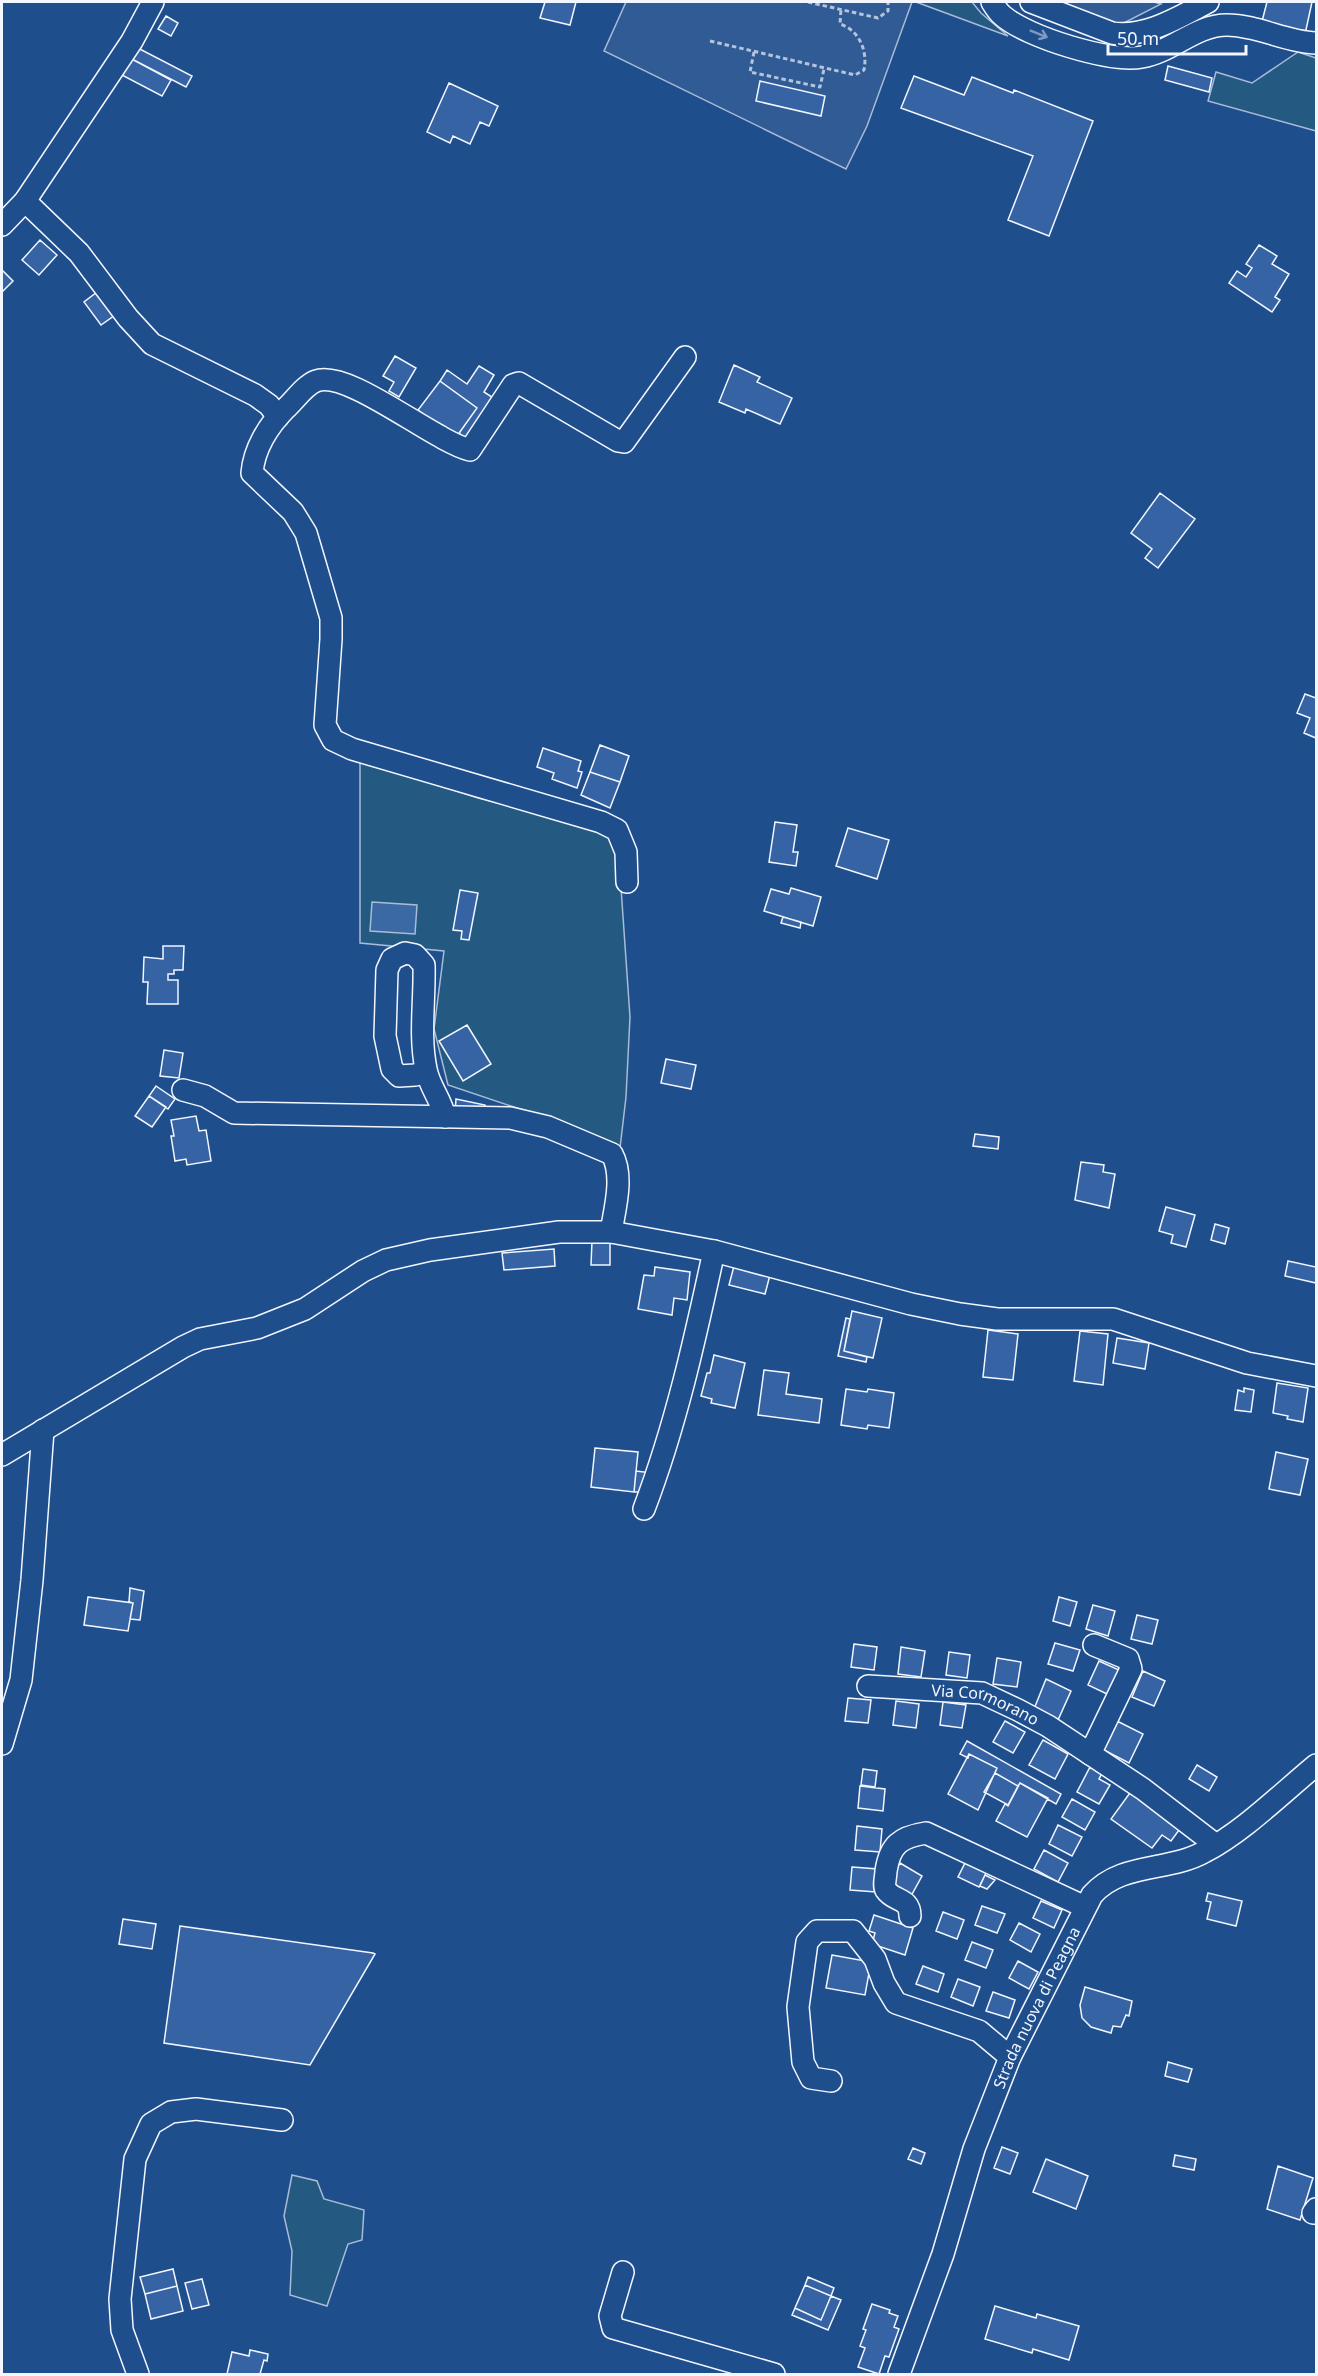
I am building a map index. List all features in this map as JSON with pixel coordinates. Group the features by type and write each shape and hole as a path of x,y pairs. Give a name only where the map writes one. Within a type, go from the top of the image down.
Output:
{"street":[{"path":"2,225 25,201 132,41 153,2"},
{"path":"992,2 1004,17 1041,36 1084,50 1127,59 1157,53 1206,29 1228,25 1317,43"},
{"path":"1031,2 1112,33 1124,35 1151,29 1203,4 1228,25"},
{"path":"25,201 79,253 128,318 152,345 255,395 269,405 278,417"},
{"path":"627,882 626,852 617,830 609,826 352,749 333,740 325,725 331,618 306,533 293,512 252,473 253,457 278,417 315,381 333,380 351,385 444,440 470,450 513,385 519,383 618,441 624,442 685,357"},
{"path":"426,1072 399,1076 392,1069 385,1036 387,970 392,959 405,953 415,956 424,965 423,1052 426,1072 441,1101 445,1117"},
{"path":"183,1090 205,1096 234,1113 510,1118 548,1127 612,1154 618,1165 617,1196 611,1232"},
{"path":"2,1455 183,1347 200,1339 257,1328 305,1308 363,1270 386,1260 430,1250 559,1232 611,1232 714,1251 911,1304 960,1314 997,1318 1113,1319 1247,1363 1317,1376"},
{"path":"644,1509 678,1410 693,1352 714,1251"},
{"path":"2,1744 21,1680 32,1580 43,1430"},
{"path":"1090,1754 1131,1669 1128,1659 1094,1645"},
{"name":"Via Cormorano","path":"868,1686 982,1694 1018,1710 1143,1789 1216,1845"},
{"name":"Strada nuova di Peagna","path":"899,2374 943,2254 974,2149 1010,2057 1085,1907 1102,1884 1122,1873 1187,1860 1216,1845 1317,1765"},
{"path":"909,1916 910,1908 906,1902 888,1892 885,1887 888,1855 896,1845 911,1835 926,1833 1085,1907"},
{"path":"831,2081 812,2078 803,2062 798,2007 807,1942 817,1931 853,1931 875,1959 884,1983 896,2003 980,2031 1010,2057"},
{"path":"138,2374 122,2330 120,2300 135,2159 151,2124 171,2112 196,2109 282,2120"},
{"path":"623,2272 610,2316 613,2328 774,2374"}],"path":[{"path":"808,2 878,18 888,11 888,2"},
{"path":"710,41 855,75 864,70 865,58 861,43 852,29 840,24 842,9"},
{"path":"754,52 750,72 820,87 824,69"}],"shaded area":[{"path":"626,2 912,2 867,126 846,169 604,51"},
{"path":"916,2 972,2 981,13 1008,36"},
{"path":"1054,2 1154,2 1161,4 1118,26"},
{"path":"1298,52 1316,58 1316,131 1208,101 1216,72 1252,83"},
{"path":"360,760 478,798 592,826 602,831 609,839 619,859 630,1017 626,1097 620,1148 523,1110 448,1085 434,1029 444,951 360,943"},
{"path":"372,902 417,905 415,934 370,931"},
{"path":"292,2175 317,2181 324,2199 364,2210 362,2240 348,2244 327,2306 290,2295 292,2251 284,2216"}],"building":[{"path":"545,2 576,2 570,25 540,18"},
{"path":"1267,2 1312,2 1304,39 1260,29"},
{"path":"166,16 178,23 171,36 158,29"},
{"path":"134,46 192,76 186,87 128,57"},
{"path":"128,57 171,80 162,96 118,73"},
{"path":"1168,66 1212,78 1209,92 1165,80"},
{"path":"914,76 964,95 972,77 1013,93 1014,90 1093,121 1049,236 1008,220 1033,156 901,108"},
{"path":"760,81 825,96 821,116 756,101"},
{"path":"449,83 498,106 489,126 480,122 470,144 453,136 450,143 427,132"},
{"path":"40,240 57,255 39,275 22,260"},
{"path":"1259,245 1277,256 1272,264 1289,274 1275,297 1280,300 1272,312 1229,283 1237,271 1246,277 1252,268 1246,264"},
{"path":"2,270 13,281 2,292"},
{"path":"101,289 118,313 101,325 84,302"},
{"path":"395,356 416,368 399,397 389,391 394,382 383,376"},
{"path":"734,365 760,377 757,382 792,398 780,424 746,409 745,413 719,402"},
{"path":"479,366 494,375 484,392 498,401 469,441 459,433 477,408 440,381 447,370 467,384"},
{"path":"440,381 477,408 455,439 418,410"},
{"path":"1160,493 1195,519 1158,568 1145,558 1152,549 1131,533"},
{"path":"1305,694 1316,698 1316,738 1304,733 1310,718 1297,713"},
{"path":"600,745 629,756 620,782 590,772"},
{"path":"543,748 581,761 578,771 582,772 577,788 552,779 554,773 537,767"},
{"path":"590,772 620,782 610,808 581,795"},
{"path":"775,822 797,825 793,852 798,852 796,866 769,862"},
{"path":"848,828 889,840 877,879 836,866"},
{"path":"791,888 821,897 813,926 764,911 771,889 789,894"},
{"path":"460,890 478,893 469,940 461,939 462,931 453,930"},
{"path":"783,917 801,922 800,928 781,923"},
{"path":"163,946 184,946 183,970 174,970 174,974 168,974 168,980 178,980 178,1004 147,1004 148,982 143,982 144,957 163,959"},
{"path":"467,1025 491,1064 463,1081 439,1041"},
{"path":"164,1050 183,1053 179,1078 160,1076"},
{"path":"666,1059 696,1065 691,1089 661,1083"},
{"path":"156,1086 175,1099 168,1109 149,1096"},
{"path":"149,1096 166,1107 152,1127 135,1116"},
{"path":"456,1099 485,1105 485,1115 455,1113"},
{"path":"196,1116 199,1131 206,1130 211,1161 187,1165 186,1159 175,1161 171,1120"},
{"path":"975,1134 999,1137 998,1149 973,1146"},
{"path":"1081,1162 1104,1165 1103,1172 1115,1174 1109,1208 1075,1200"},
{"path":"1166,1207 1195,1215 1186,1247 1171,1243 1173,1235 1159,1231"},
{"path":"1215,1224 1229,1228 1225,1244 1211,1240"},
{"path":"592,1241 610,1241 610,1265 591,1265"},
{"path":"554,1249 555,1266 504,1270 502,1253"},
{"path":"1288,1261 1316,1267 1316,1283 1285,1276"},
{"path":"734,1266 770,1275 765,1294 729,1285"},
{"path":"655,1267 690,1272 687,1300 674,1298 672,1315 638,1309 644,1275 654,1276"},
{"path":"852,1311 882,1318 873,1358 844,1351"},
{"path":"846,1318 850,1319 844,1351 867,1357 866,1362 838,1356"},
{"path":"988,1330 1018,1334 1013,1380 983,1377"},
{"path":"1080,1331 1108,1334 1103,1385 1074,1381"},
{"path":"1117,1338 1149,1343 1145,1369 1113,1363"},
{"path":"714,1355 745,1363 735,1408 711,1403 712,1399 701,1396"},
{"path":"764,1370 789,1373 786,1394 822,1399 819,1423 758,1415"},
{"path":"1277,1383 1308,1388 1303,1422 1273,1413"},
{"path":"1244,1388 1254,1390 1251,1412 1235,1410 1238,1390 1244,1392"},
{"path":"846,1389 867,1392 868,1389 894,1393 889,1428 868,1425 867,1429 841,1425"},
{"path":"595,1448 638,1452 634,1492 591,1487"},
{"path":"1276,1452 1308,1459 1300,1495 1269,1489"},
{"path":"636,1471 652,1473 644,1492 634,1492"},
{"path":"130,1588 144,1591 140,1620 130,1619 133,1603 129,1602"},
{"path":"88,1597 133,1603 128,1631 84,1625"},
{"path":"1059,1597 1077,1602 1070,1626 1053,1621"},
{"path":"1093,1605 1115,1611 1108,1636 1086,1629"},
{"path":"1137,1615 1158,1620 1152,1644 1131,1639"},
{"path":"1055,1643 1080,1650 1073,1671 1048,1664"},
{"path":"854,1644 877,1647 874,1670 851,1667"},
{"path":"901,1647 925,1651 921,1677 898,1674"},
{"path":"949,1652 970,1655 967,1678 946,1675"},
{"path":"997,1658 1021,1662 1017,1687 993,1684"},
{"path":"1099,1661 1119,1670 1107,1694 1088,1685"},
{"path":"1143,1671 1165,1681 1154,1706 1132,1697"},
{"path":"1046,1679 1071,1691 1058,1720 1034,1709"},
{"path":"848,1698 871,1700 868,1723 845,1721"},
{"path":"896,1701 919,1704 916,1728 893,1725"},
{"path":"943,1702 966,1705 962,1728 940,1725"},
{"path":"1005,1721 1025,1732 1013,1753 993,1742"},
{"path":"1117,1721 1143,1734 1129,1763 1102,1749"},
{"path":"1043,1740 1068,1754 1055,1779 1029,1765"},
{"path":"967,1741 1061,1794 1056,1804 1020,1783 1018,1786 995,1773 997,1768 969,1754 968,1758 960,1754"},
{"path":"969,1754 997,1768 978,1810 948,1794"},
{"path":"1197,1765 1217,1777 1209,1791 1189,1779"},
{"path":"1090,1767 1102,1773 1099,1779 1110,1785 1099,1804 1077,1792"},
{"path":"863,1769 877,1771 875,1787 861,1785"},
{"path":"995,1773 1018,1786 1008,1805 984,1792"},
{"path":"1020,1783 1048,1798 1027,1837 996,1821 1005,1804 1008,1806"},
{"path":"860,1786 885,1789 883,1811 858,1808"},
{"path":"1132,1790 1182,1826 1171,1841 1162,1835 1152,1848 1111,1819"},
{"path":"1072,1799 1095,1812 1085,1830 1062,1817"},
{"path":"1058,1825 1082,1837 1072,1856 1049,1844"},
{"path":"857,1826 882,1829 880,1852 855,1850"},
{"path":"1044,1850 1068,1863 1058,1882 1034,1869"},
{"path":"967,1859 988,1869 979,1887 958,1877"},
{"path":"900,1863 922,1876 911,1896 889,1884"},
{"path":"852,1867 878,1869 876,1892 850,1890"},
{"path":"985,1875 995,1880 987,1889 980,1886"},
{"path":"1208,1893 1242,1901 1236,1926 1207,1919 1211,1902 1206,1901"},
{"path":"1041,1901 1062,1910 1054,1928 1033,1918"},
{"path":"982,1906 1005,1914 997,1933 975,1925"},
{"path":"943,1912 964,1920 957,1939 936,1931"},
{"path":"874,1915 913,1928 905,1955 872,1944 875,1933 869,1931"},
{"path":"123,1919 156,1924 152,1949 119,1944"},
{"path":"1019,1923 1040,1934 1031,1952 1010,1940"},
{"path":"180,1926 375,1954 310,2065 164,2043"},
{"path":"972,1942 993,1950 986,1968 965,1960"},
{"path":"832,1955 871,1962 865,1995 826,1988"},
{"path":"1018,1961 1038,1972 1029,1989 1009,1978"},
{"path":"923,1966 944,1974 938,1992 916,1984"},
{"path":"958,1979 980,1987 973,2006 951,1997"},
{"path":"1085,1987 1132,2001 1129,2016 1126,2015 1121,2027 1113,2026 1111,2033 1091,2027 1082,2018 1080,2005"},
{"path":"993,1992 1015,2000 1009,2018 986,2011"},
{"path":"1168,2062 1192,2069 1188,2082 1165,2076"},
{"path":"1002,2147 1018,2153 1010,2174 994,2168"},
{"path":"913,2148 925,2153 921,2164 908,2159"},
{"path":"1175,2155 1196,2159 1194,2170 1173,2166"},
{"path":"1046,2159 1088,2176 1076,2209 1033,2192"},
{"path":"1278,2166 1313,2178 1300,2220 1267,2209"},
{"path":"173,2269 177,2286 145,2294 140,2277"},
{"path":"808,2277 834,2288 831,2296 805,2285"},
{"path":"202,2279 209,2305 192,2309 185,2283"},
{"path":"805,2285 831,2296 821,2320 795,2308"},
{"path":"177,2286 183,2311 151,2319 145,2294"},
{"path":"831,2296 841,2300 828,2330 792,2315 795,2308 821,2320"},
{"path":"872,2304 890,2310 889,2313 898,2316 894,2327 899,2329 889,2357 885,2356 879,2374 858,2367 865,2348 860,2346 866,2330 863,2329"},
{"path":"995,2306 1036,2318 1037,2314 1079,2326 1069,2360 1033,2349 1032,2353 985,2339"},
{"path":"250,2350 268,2354 260,2374 227,2374 232,2352 249,2356"}]}
